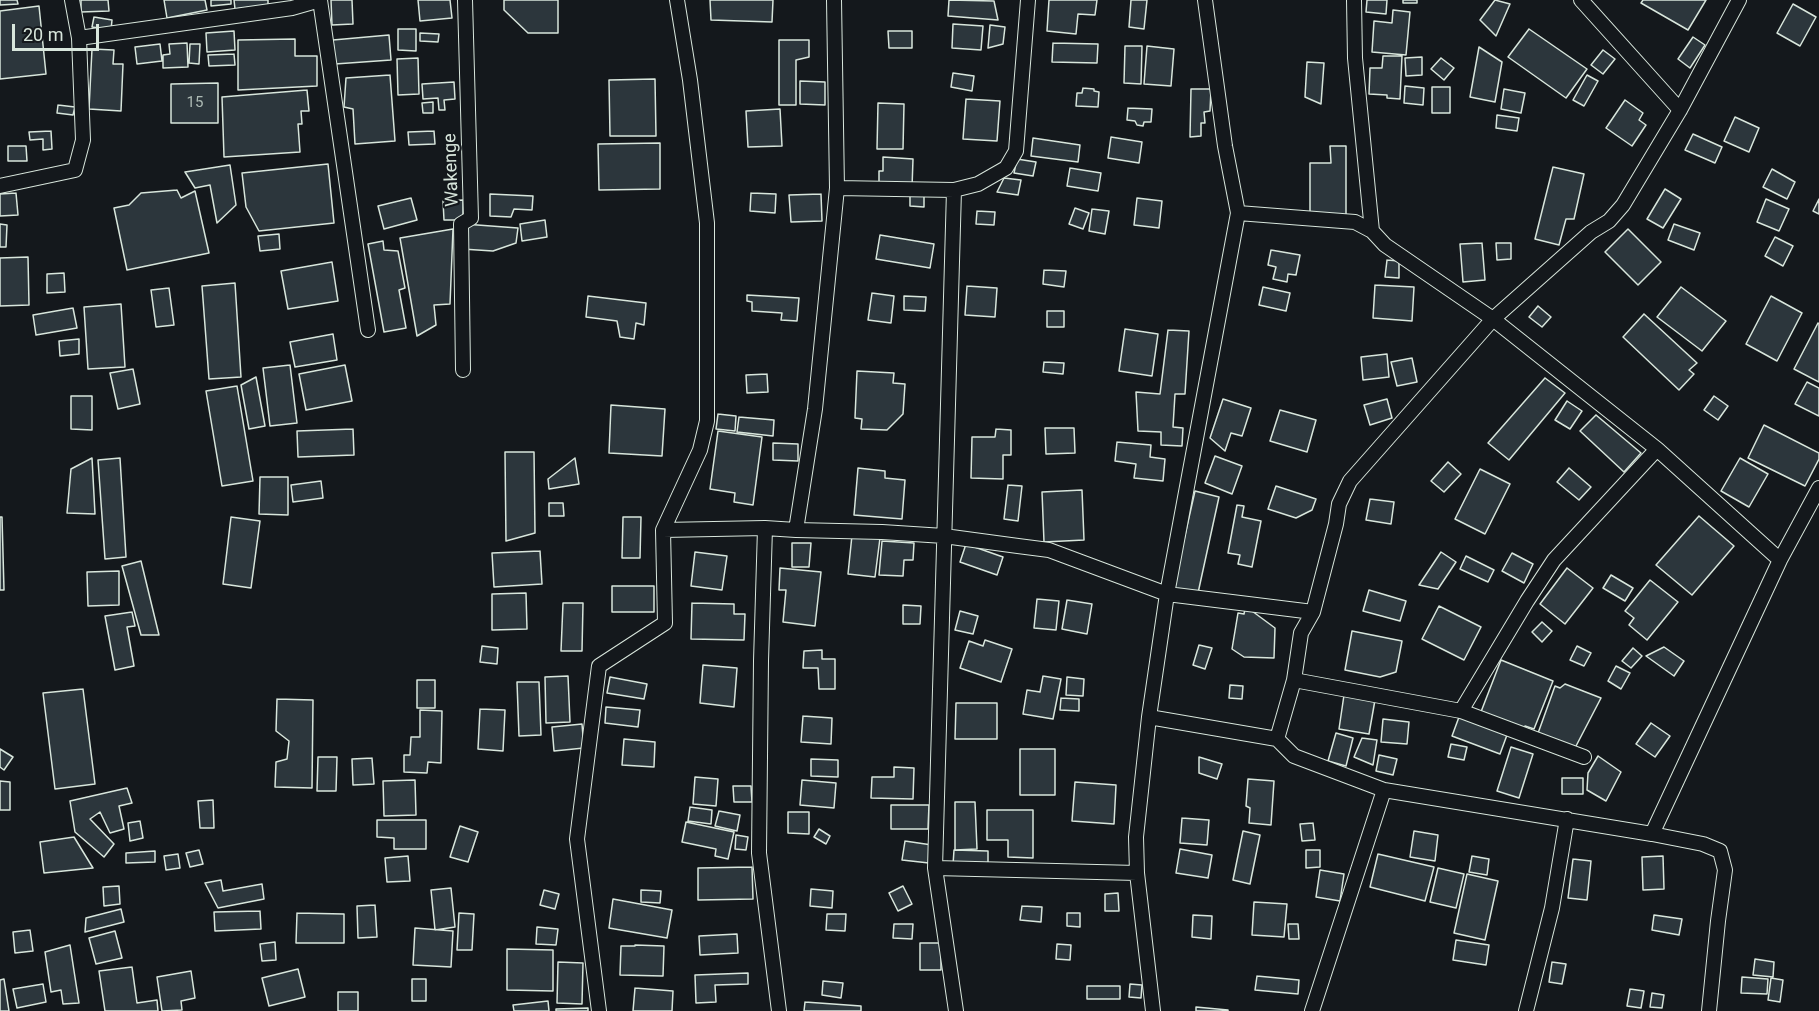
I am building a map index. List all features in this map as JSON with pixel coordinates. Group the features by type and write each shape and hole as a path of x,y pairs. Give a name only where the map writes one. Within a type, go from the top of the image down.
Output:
{"lane":[{"path":"0,186 75,171 83,140 79,38 72,0"},
{"path":"79,38 292,8 320,0 368,330"},
{"name":"Wakenge","path":"464,370 461,224 471,218 465,0"},
{"path":"599,1011 578,839 599,666 665,623 663,530 700,450 707,421 707,223 690,80 677,0"},
{"path":"796,530 815,409 837,188 834,0"},
{"path":"837,188 954,190 978,184 1006,168 1016,151 1028,0"},
{"path":"1153,1011 1137,873 1136,837 1149,717 1167,594 1238,213 1205,0"},
{"path":"1354,0 1355,58 1372,231"},
{"path":"1581,0 1680,111"},
{"path":"1277,740 1294,680 1301,633 1313,612 1339,504 1350,481 1493,319 1591,232 1609,221 1623,205 1680,111 1739,0"},
{"path":"954,190 934,868 956,1011"},
{"path":"1238,213 1355,222 1372,231 1385,246 1493,319 1657,449 1780,560"},
{"path":"1461,711 1554,560 1657,449"},
{"path":"1652,834 1780,560 1819,488"},
{"path":"663,530 765,528 882,532 1049,550 1167,594 1313,612"},
{"path":"765,528 759,853 779,1011"},
{"path":"1294,680 1461,711 1584,757"},
{"path":"1149,717 1277,740 1294,756 1384,790 1652,834 1704,844 1720,851 1725,870 1709,1011"},
{"path":"1312,1011 1384,790"},
{"path":"1526,1011 1552,908 1567,819"},
{"path":"934,868 1137,873"}],"building":[{"path":"0,0 17,0 18,4 0,5"},
{"path":"81,0 108,0 109,11 81,12"},
{"path":"164,0 205,0 207,10 167,18"},
{"path":"211,0 231,0 231,4 211,6"},
{"path":"234,0 268,0 268,5 235,9"},
{"path":"331,0 352,0 353,24 332,25"},
{"path":"418,0 450,0 452,18 420,21"},
{"path":"504,0 558,0 558,33 528,33 504,10"},
{"path":"710,0 773,0 772,22 711,20"},
{"path":"949,0 994,1 998,20 948,16"},
{"path":"1049,0 1097,0 1095,15 1078,14 1076,34 1047,31"},
{"path":"1131,0 1147,0 1144,29 1129,27"},
{"path":"1367,0 1387,0 1386,14 1366,12"},
{"path":"1403,0 1417,0 1417,3 1403,3"},
{"path":"1495,0 1510,4 1496,36 1480,20"},
{"path":"1643,0 1706,0 1688,30 1641,3"},
{"path":"1793,4 1816,17 1800,46 1777,33"},
{"path":"39,6 46,74 0,79 0,11"},
{"path":"1393,10 1410,12 1406,55 1372,52 1374,21 1392,23"},
{"path":"94,17 112,20 111,30 92,27"},
{"path":"953,24 983,26 981,50 952,48"},
{"path":"990,25 1005,27 1003,44 988,48"},
{"path":"398,29 416,29 416,51 398,50"},
{"path":"1529,29 1587,69 1566,98 1508,57"},
{"path":"234,31 235,50 207,52 206,33"},
{"path":"888,31 912,31 912,48 889,48"},
{"path":"420,33 439,34 438,42 420,41"},
{"path":"389,35 391,60 335,64 333,40"},
{"path":"1693,37 1705,45 1690,68 1678,59"},
{"path":"295,39 295,56 317,56 317,86 238,90 238,40"},
{"path":"779,40 809,40 809,57 796,60 796,105 779,105"},
{"path":"187,43 188,67 163,68 163,55 170,54 169,44"},
{"path":"1053,43 1098,44 1097,63 1052,62"},
{"path":"160,44 162,61 137,64 135,47"},
{"path":"190,44 200,44 199,64 189,63"},
{"path":"1125,46 1142,46 1141,84 1124,83"},
{"path":"1147,46 1174,49 1171,86 1144,84"},
{"path":"1479,47 1502,62 1495,102 1470,97"},
{"path":"92,49 114,50 113,64 123,64 121,111 89,109"},
{"path":"1603,50 1615,59 1603,74 1591,65"},
{"path":"234,54 235,65 209,66 208,55"},
{"path":"1383,56 1402,56 1400,99 1387,98 1387,95 1369,94 1370,68 1382,68"},
{"path":"1422,57 1422,75 1406,76 1405,58"},
{"path":"418,58 419,94 398,95 397,59"},
{"path":"1441,58 1454,68 1444,80 1431,69"},
{"path":"1307,62 1324,63 1321,104 1305,97"},
{"path":"953,73 974,76 972,91 951,87"},
{"path":"390,75 395,141 355,144 353,109 344,107 346,78"},
{"path":"1587,75 1598,81 1584,106 1573,100"},
{"path":"655,79 656,136 610,136 609,80"},
{"path":"800,81 825,82 825,105 800,104"},
{"path":"454,82 455,99 444,100 445,110 439,110 438,98 423,99 422,84"},
{"path":"218,83 218,123 171,123 171,84"},
{"path":"1405,86 1424,88 1423,105 1404,103"},
{"path":"1432,87 1450,87 1450,113 1432,113"},
{"path":"1083,88 1099,92 1098,107 1076,106 1077,93 1082,93"},
{"path":"1191,89 1211,89 1210,111 1204,112 1205,123 1201,123 1201,136 1190,137"},
{"path":"1504,89 1525,93 1521,113 1501,109"},
{"path":"307,90 309,111 301,111 302,124 298,124 300,152 224,157 222,97"},
{"path":"966,99 1000,101 997,141 963,139"},
{"path":"1625,100 1643,113 1639,120 1646,125 1632,146 1606,128"},
{"path":"433,102 433,113 423,113 422,103"},
{"path":"878,103 904,104 903,149 877,149"},
{"path":"58,105 75,107 73,115 57,113"},
{"path":"1128,108 1152,109 1151,122 1144,122 1143,126 1137,125 1135,121 1127,120"},
{"path":"780,109 782,146 748,147 746,111"},
{"path":"1497,115 1519,118 1517,131 1496,128"},
{"path":"1735,117 1759,128 1749,152 1724,141"},
{"path":"51,131 52,149 43,150 43,139 30,140 29,132"},
{"path":"434,131 435,144 409,145 408,132"},
{"path":"1693,134 1722,147 1715,163 1685,150"},
{"path":"1111,137 1142,142 1139,163 1108,158"},
{"path":"1033,138 1080,145 1078,162 1031,156"},
{"path":"660,143 660,189 599,190 598,144"},
{"path":"8,146 26,146 27,161 8,161"},
{"path":"1330,146 1346,146 1346,216 1310,217 1310,163 1331,163"},
{"path":"883,157 913,159 912,188 879,187 879,171 883,171"},
{"path":"1017,159 1036,162 1033,176 1014,173"},
{"path":"328,164 334,223 259,231 246,207 242,173"},
{"path":"230,165 236,205 217,223 210,185 195,188 185,172"},
{"path":"1553,167 1584,174 1574,219 1566,219 1559,245 1535,239"},
{"path":"1070,168 1101,173 1098,191 1067,186"},
{"path":"1772,169 1795,182 1787,199 1763,187"},
{"path":"1004,178 1021,180 1018,195 997,192"},
{"path":"1665,189 1681,199 1663,228 1647,219"},
{"path":"177,190 181,198 195,191 209,253 127,270 114,208 129,205 141,193"},
{"path":"16,193 18,215 0,216 0,194"},
{"path":"751,193 776,194 775,213 750,211"},
{"path":"490,194 533,196 532,210 514,209 511,217 490,216"},
{"path":"821,194 822,221 791,222 789,195"},
{"path":"910,195 924,195 924,207 910,206"},
{"path":"411,198 417,220 384,229 378,206"},
{"path":"1137,198 1162,201 1159,228 1134,225"},
{"path":"1766,199 1789,209 1779,231 1757,222"},
{"path":"1819,199 1819,214 1813,211"},
{"path":"463,200 463,220 444,220 443,201"},
{"path":"1075,208 1089,213 1083,229 1069,224"},
{"path":"1092,209 1109,211 1105,234 1089,231"},
{"path":"977,211 995,212 994,225 976,224"},
{"path":"545,220 547,237 522,241 520,224"},
{"path":"0,224 7,225 6,247 0,247"},
{"path":"464,224 518,228 516,243 493,251 462,249"},
{"path":"1674,224 1700,233 1694,250 1668,240"},
{"path":"453,229 450,304 434,305 436,325 417,336 400,238"},
{"path":"1628,229 1661,262 1638,285 1605,252"},
{"path":"279,234 280,249 260,251 258,236"},
{"path":"880,235 934,244 930,268 876,259"},
{"path":"1775,237 1793,246 1783,266 1765,256"},
{"path":"383,241 384,250 398,251 405,288 399,290 406,328 384,332 368,244"},
{"path":"1482,243 1485,280 1463,282 1460,244"},
{"path":"1496,243 1511,243 1511,259 1497,260"},
{"path":"1271,250 1300,255 1296,275 1288,274 1287,282 1273,279 1276,267 1268,265"},
{"path":"28,257 29,305 0,306 0,258"},
{"path":"1387,260 1399,261 1399,278 1385,277"},
{"path":"332,262 338,301 288,309 281,271"},
{"path":"1044,270 1066,271 1064,287 1043,284"},
{"path":"64,273 65,292 47,293 47,274"},
{"path":"235,283 241,377 209,379 202,286"},
{"path":"1375,285 1414,287 1412,321 1373,318"},
{"path":"967,286 997,288 995,317 965,315"},
{"path":"1263,287 1290,293 1286,311 1259,305"},
{"path":"1681,287 1726,321 1702,351 1657,317"},
{"path":"169,288 174,325 156,327 151,290"},
{"path":"872,293 894,296 891,323 868,320"},
{"path":"747,295 799,298 797,321 781,320 782,313 752,311 752,302 747,301"},
{"path":"588,296 646,303 644,325 636,323 634,339 620,337 617,321 586,317"},
{"path":"904,296 926,297 925,311 904,310"},
{"path":"1771,296 1802,313 1777,361 1746,344"},
{"path":"121,304 125,367 88,369 84,307"},
{"path":"1538,306 1551,317 1542,327 1529,317"},
{"path":"73,308 77,328 36,335 33,315"},
{"path":"1047,311 1064,311 1064,327 1047,327"},
{"path":"1644,314 1697,363 1689,370 1694,374 1679,390 1623,337"},
{"path":"1819,324 1819,382 1794,369"},
{"path":"1125,329 1158,334 1152,376 1119,371"},
{"path":"1168,330 1189,331 1185,394 1175,394 1173,427 1183,428 1182,446 1161,445 1161,432 1138,431 1136,392 1160,394"},
{"path":"333,334 337,360 295,367 290,342"},
{"path":"79,339 79,354 60,356 59,341"},
{"path":"1387,354 1389,377 1363,380 1361,357"},
{"path":"1412,358 1417,382 1397,386 1391,362"},
{"path":"1044,362 1064,363 1063,374 1043,372"},
{"path":"290,365 297,423 270,426 263,368"},
{"path":"345,365 352,401 306,410 299,374"},
{"path":"133,369 140,404 118,409 110,373"},
{"path":"857,371 894,373 893,383 905,384 903,414 887,430 861,429 862,419 855,418"},
{"path":"767,374 768,392 747,393 746,375"},
{"path":"256,377 265,426 249,429 241,385"},
{"path":"1545,378 1565,393 1509,460 1488,443"},
{"path":"1807,382 1819,388 1819,416 1795,404"},
{"path":"237,386 253,481 222,486 206,391"},
{"path":"71,396 92,396 92,430 71,429"},
{"path":"1714,396 1728,406 1718,420 1704,410"},
{"path":"1223,399 1251,408 1242,436 1231,433 1225,451 1210,438"},
{"path":"1387,399 1392,418 1370,425 1364,405"},
{"path":"1567,401 1582,411 1570,429 1555,420"},
{"path":"611,405 665,409 662,456 609,453"},
{"path":"1280,410 1316,420 1307,452 1270,441"},
{"path":"718,414 736,416 735,431 716,429"},
{"path":"1596,415 1641,453 1624,472 1580,431"},
{"path":"739,417 774,420 773,436 737,432"},
{"path":"1764,425 1819,453 1819,459 1805,486 1748,458"},
{"path":"1045,428 1074,428 1075,453 1046,454"},
{"path":"353,429 354,455 298,457 297,431"},
{"path":"996,429 1011,430 1011,455 1003,455 1003,479 971,478 972,437 995,437"},
{"path":"718,431 762,437 753,505 734,502 735,493 710,489"},
{"path":"1117,442 1151,445 1150,457 1165,459 1163,481 1134,478 1136,464 1115,461"},
{"path":"773,443 798,444 798,461 773,460"},
{"path":"505,452 534,452 535,533 506,541"},
{"path":"1215,456 1242,466 1232,494 1205,483"},
{"path":"92,458 95,514 67,513 71,469"},
{"path":"120,458 126,557 105,559 98,460"},
{"path":"575,458 579,484 549,489 548,479"},
{"path":"1740,458 1768,474 1749,507 1721,491"},
{"path":"1448,462 1461,474 1444,492 1431,481"},
{"path":"858,468 885,471 885,478 905,480 902,519 854,515"},
{"path":"1569,468 1591,487 1579,500 1557,482"},
{"path":"1480,469 1510,484 1485,534 1455,519"},
{"path":"260,477 288,477 288,515 259,514"},
{"path":"321,481 323,498 293,502 291,485"},
{"path":"1008,485 1022,486 1018,521 1004,519"},
{"path":"1276,486 1316,499 1312,510 1296,518 1268,509"},
{"path":"1082,490 1084,540 1044,542 1042,492"},
{"path":"1195,491 1219,497 1198,593 1173,588"},
{"path":"1370,499 1394,502 1391,524 1366,520"},
{"path":"549,503 563,503 564,516 549,516"},
{"path":"1237,505 1244,506 1242,517 1261,521 1252,567 1238,564 1240,555 1228,553"},
{"path":"1699,516 1734,546 1692,595 1656,565"},
{"path":"0,517 2,517 4,590 0,590"},
{"path":"231,517 260,521 251,588 223,584"},
{"path":"623,517 641,517 640,558 622,558"},
{"path":"852,535 880,538 875,577 848,574"},
{"path":"882,541 914,543 913,560 904,560 903,576 879,575"},
{"path":"792,543 811,543 809,567 792,567"},
{"path":"966,544 1003,557 997,575 960,562"},
{"path":"540,551 542,584 494,587 492,553"},
{"path":"695,552 727,556 722,590 691,586"},
{"path":"1441,552 1456,562 1438,589 1419,585"},
{"path":"1512,553 1533,564 1524,583 1502,571"},
{"path":"1466,556 1494,570 1488,582 1460,569"},
{"path":"141,561 159,635 141,635 122,566"},
{"path":"780,568 821,572 815,626 783,622 786,590 779,590"},
{"path":"1567,568 1593,588 1565,624 1540,604"},
{"path":"119,571 119,605 88,606 87,572"},
{"path":"1611,575 1633,588 1625,601 1603,588"},
{"path":"1650,580 1678,602 1647,640 1629,625 1634,618 1625,611"},
{"path":"612,586 654,586 654,612 612,612"},
{"path":"1369,590 1406,601 1400,621 1363,611"},
{"path":"526,593 527,629 492,630 492,594"},
{"path":"1037,599 1059,601 1056,630 1034,628"},
{"path":"1067,600 1092,604 1087,634 1062,629"},
{"path":"563,603 583,603 582,651 561,651"},
{"path":"692,603 734,604 734,614 745,614 744,640 691,639"},
{"path":"903,605 921,606 920,624 903,624"},
{"path":"1439,606 1481,627 1464,660 1422,639"},
{"path":"1245,609 1252,611 1275,628 1274,658 1244,657 1232,649 1238,613 1244,614"},
{"path":"960,611 978,616 973,634 955,630"},
{"path":"132,612 135,626 127,627 134,666 115,670 105,616"},
{"path":"1542,622 1552,631 1542,642 1532,632"},
{"path":"1352,631 1402,641 1396,672 1380,677 1345,670"},
{"path":"985,640 1012,649 1001,682 960,668 969,641 983,646"},
{"path":"1199,645 1212,648 1205,669 1193,665"},
{"path":"482,646 498,648 497,664 480,662"},
{"path":"1577,646 1591,653 1584,666 1570,660"},
{"path":"1664,647 1684,661 1674,676 1646,656"},
{"path":"1633,648 1642,656 1631,668 1622,661"},
{"path":"822,650 822,659 835,659 835,689 819,689 818,668 803,668 804,651"},
{"path":"1501,660 1553,681 1534,729 1525,726 1522,734 1479,717"},
{"path":"703,665 737,668 734,707 700,703"},
{"path":"1616,666 1630,673 1621,689 1608,681"},
{"path":"568,676 570,722 546,723 545,677"},
{"path":"1043,676 1061,679 1053,719 1023,714 1027,690 1040,692"},
{"path":"610,677 647,684 644,699 607,693"},
{"path":"1067,677 1084,679 1083,696 1066,695"},
{"path":"417,680 435,680 435,708 417,708"},
{"path":"517,682 539,682 541,735 519,736"},
{"path":"1565,684 1601,698 1575,748 1537,736 1555,686 1560,688"},
{"path":"1230,685 1243,686 1242,699 1229,698"},
{"path":"83,689 95,784 55,789 43,693"},
{"path":"1344,695 1375,700 1369,734 1339,729"},
{"path":"1061,698 1079,699 1079,711 1060,710"},
{"path":"277,699 313,700 312,788 275,787 276,762 287,759 289,741 276,731"},
{"path":"956,703 997,703 997,739 955,739"},
{"path":"606,707 640,710 638,727 605,723"},
{"path":"480,709 505,710 503,751 478,749"},
{"path":"420,710 442,711 441,763 428,762 427,773 404,772 404,755 410,755 411,737 420,737"},
{"path":"803,716 832,718 831,744 801,742"},
{"path":"1459,717 1507,735 1500,754 1452,736"},
{"path":"1383,719 1409,722 1407,744 1381,742"},
{"path":"1651,723 1670,736 1655,757 1636,744"},
{"path":"582,724 584,748 554,751 552,727"},
{"path":"1336,733 1353,738 1346,766 1328,761"},
{"path":"1362,738 1377,740 1373,765 1354,757"},
{"path":"624,739 655,742 654,767 622,765"},
{"path":"1451,744 1467,747 1464,760 1448,757"},
{"path":"1511,747 1533,754 1519,798 1497,791"},
{"path":"0,749 13,757 4,770 0,767"},
{"path":"1020,749 1055,749 1055,795 1020,795"},
{"path":"1379,755 1397,759 1393,775 1376,771"},
{"path":"1598,756 1621,772 1606,801 1587,790 1588,773"},
{"path":"318,757 337,757 336,791 317,791"},
{"path":"1199,757 1222,764 1217,779 1199,773"},
{"path":"372,758 374,784 353,785 352,759"},
{"path":"811,759 838,760 838,777 811,776"},
{"path":"894,767 914,768 913,799 871,798 872,777 894,777"},
{"path":"695,777 718,779 716,806 693,804"},
{"path":"1562,778 1583,778 1583,794 1562,794"},
{"path":"1248,779 1274,781 1271,825 1249,823 1250,808 1246,806"},
{"path":"415,780 416,815 384,816 383,781"},
{"path":"802,780 836,783 834,808 800,805"},
{"path":"0,781 10,782 10,810 0,810"},
{"path":"1075,782 1116,785 1114,824 1072,821"},
{"path":"733,786 751,786 752,802 734,802"},
{"path":"127,788 132,803 119,806 124,829 110,833 100,812 90,819 114,844 104,857 75,832 70,801"},
{"path":"213,800 214,828 200,828 198,801"},
{"path":"955,802 975,802 977,849 955,850"},
{"path":"891,805 929,805 928,829 891,829"},
{"path":"690,807 712,810 711,824 688,821"},
{"path":"987,810 1033,810 1033,858 1008,857 1008,840 987,840"},
{"path":"719,811 740,815 737,831 715,826"},
{"path":"788,812 809,812 809,834 788,833"},
{"path":"1182,818 1209,820 1207,845 1180,843"},
{"path":"377,820 426,820 426,849 394,849 394,838 377,837"},
{"path":"140,821 143,838 130,841 128,823"},
{"path":"686,822 734,832 728,859 715,856 716,849 682,842"},
{"path":"1313,823 1315,840 1302,841 1300,824"},
{"path":"460,826 478,832 468,862 450,857"},
{"path":"819,829 830,836 826,844 814,837"},
{"path":"1243,831 1260,835 1250,884 1233,880"},
{"path":"1414,831 1438,835 1435,861 1410,857"},
{"path":"736,835 748,837 746,850 735,849"},
{"path":"74,837 93,868 44,873 40,842"},
{"path":"905,841 932,845 929,863 902,860"},
{"path":"1180,849 1212,855 1208,878 1176,873"},
{"path":"199,850 203,864 190,867 186,853"},
{"path":"954,850 988,851 988,866 953,865"},
{"path":"1306,850 1320,850 1320,867 1306,868"},
{"path":"155,851 155,862 126,863 126,853"},
{"path":"178,854 180,868 166,870 164,856"},
{"path":"1378,854 1434,867 1425,901 1370,887"},
{"path":"408,856 410,881 387,882 385,858"},
{"path":"1472,856 1489,859 1487,875 1469,872"},
{"path":"1663,856 1664,889 1643,890 1642,857"},
{"path":"1573,859 1591,861 1587,900 1568,898"},
{"path":"752,867 753,899 698,900 698,868"},
{"path":"1438,868 1464,874 1456,908 1430,902"},
{"path":"1320,870 1344,874 1340,901 1316,897"},
{"path":"1467,874 1498,881 1485,940 1454,933"},
{"path":"221,880 223,891 262,884 264,899 218,908 205,883"},
{"path":"119,886 120,904 104,906 103,887"},
{"path":"903,886 912,904 898,911 889,893"},
{"path":"451,888 455,927 435,930 431,890"},
{"path":"811,889 833,891 832,908 810,906"},
{"path":"544,890 559,894 555,909 540,905"},
{"path":"641,890 661,891 660,903 641,902"},
{"path":"1118,893 1119,911 1105,911 1105,894"},
{"path":"613,899 672,910 667,938 609,928"},
{"path":"1254,902 1287,904 1284,937 1252,935"},
{"path":"375,905 377,937 358,938 357,906"},
{"path":"1022,906 1042,907 1041,922 1020,920"},
{"path":"121,909 124,922 85,932 86,918"},
{"path":"260,911 261,929 215,931 214,912"},
{"path":"297,913 344,914 344,943 296,943"},
{"path":"459,913 474,914 472,950 457,950"},
{"path":"1067,913 1080,913 1080,927 1067,926"},
{"path":"827,914 846,914 845,931 826,930"},
{"path":"1193,915 1212,916 1211,939 1192,937"},
{"path":"1654,915 1682,919 1679,935 1652,930"},
{"path":"894,924 913,924 912,939 893,938"},
{"path":"1288,924 1298,924 1299,939 1289,939"},
{"path":"537,927 558,929 556,945 536,944"},
{"path":"415,928 453,931 451,967 413,965"},
{"path":"30,930 33,951 15,953 13,932"},
{"path":"115,931 122,958 96,964 89,938"},
{"path":"737,934 738,953 700,955 699,936"},
{"path":"1456,940 1489,945 1486,965 1453,960"},
{"path":"275,942 276,960 262,961 260,944"},
{"path":"920,943 941,943 941,970 920,970"},
{"path":"1057,944 1071,945 1070,960 1056,959"},
{"path":"70,945 79,1003 63,1004 61,990 51,992 45,952"},
{"path":"621,946 664,946 663,976 620,975"},
{"path":"507,949 553,950 553,991 507,990"},
{"path":"1755,959 1774,962 1773,977 1753,975"},
{"path":"558,962 583,963 582,1004 557,1003"},
{"path":"1552,962 1566,964 1562,984 1549,982"},
{"path":"132,967 137,1003 157,1000 158,1011 105,1011 99,971"},
{"path":"298,969 305,997 269,1006 262,978"},
{"path":"191,971 195,998 181,1001 182,1010 162,1011 157,977"},
{"path":"748,973 748,984 715,985 716,1002 696,1003 695,975"},
{"path":"1257,976 1299,980 1298,994 1255,990"},
{"path":"1742,977 1768,979 1767,994 1741,993"},
{"path":"1771,978 1783,980 1780,1002 1768,1000"},
{"path":"4,979 9,1011 0,1011 0,980"},
{"path":"412,979 426,979 426,1001 412,1001"},
{"path":"823,981 843,983 841,998 822,995"},
{"path":"43,984 46,1002 17,1008 13,989"},
{"path":"1130,984 1142,985 1141,998 1129,997"},
{"path":"1087,986 1120,986 1120,999 1087,999"},
{"path":"635,988 673,991 672,1011 633,1011"},
{"path":"1630,989 1644,991 1641,1008 1627,1006"},
{"path":"338,992 358,992 358,1011 338,1011"},
{"path":"1652,993 1664,995 1662,1008 1650,1007"},
{"path":"548,1001 549,1011 514,1011 513,1005"},
{"path":"805,1002 861,1006 861,1011 804,1011"},
{"path":"1196,1007 1228,1010 1228,1011 1196,1011"},
{"path":"588,1008 588,1011 556,1011 556,1009"}]}
